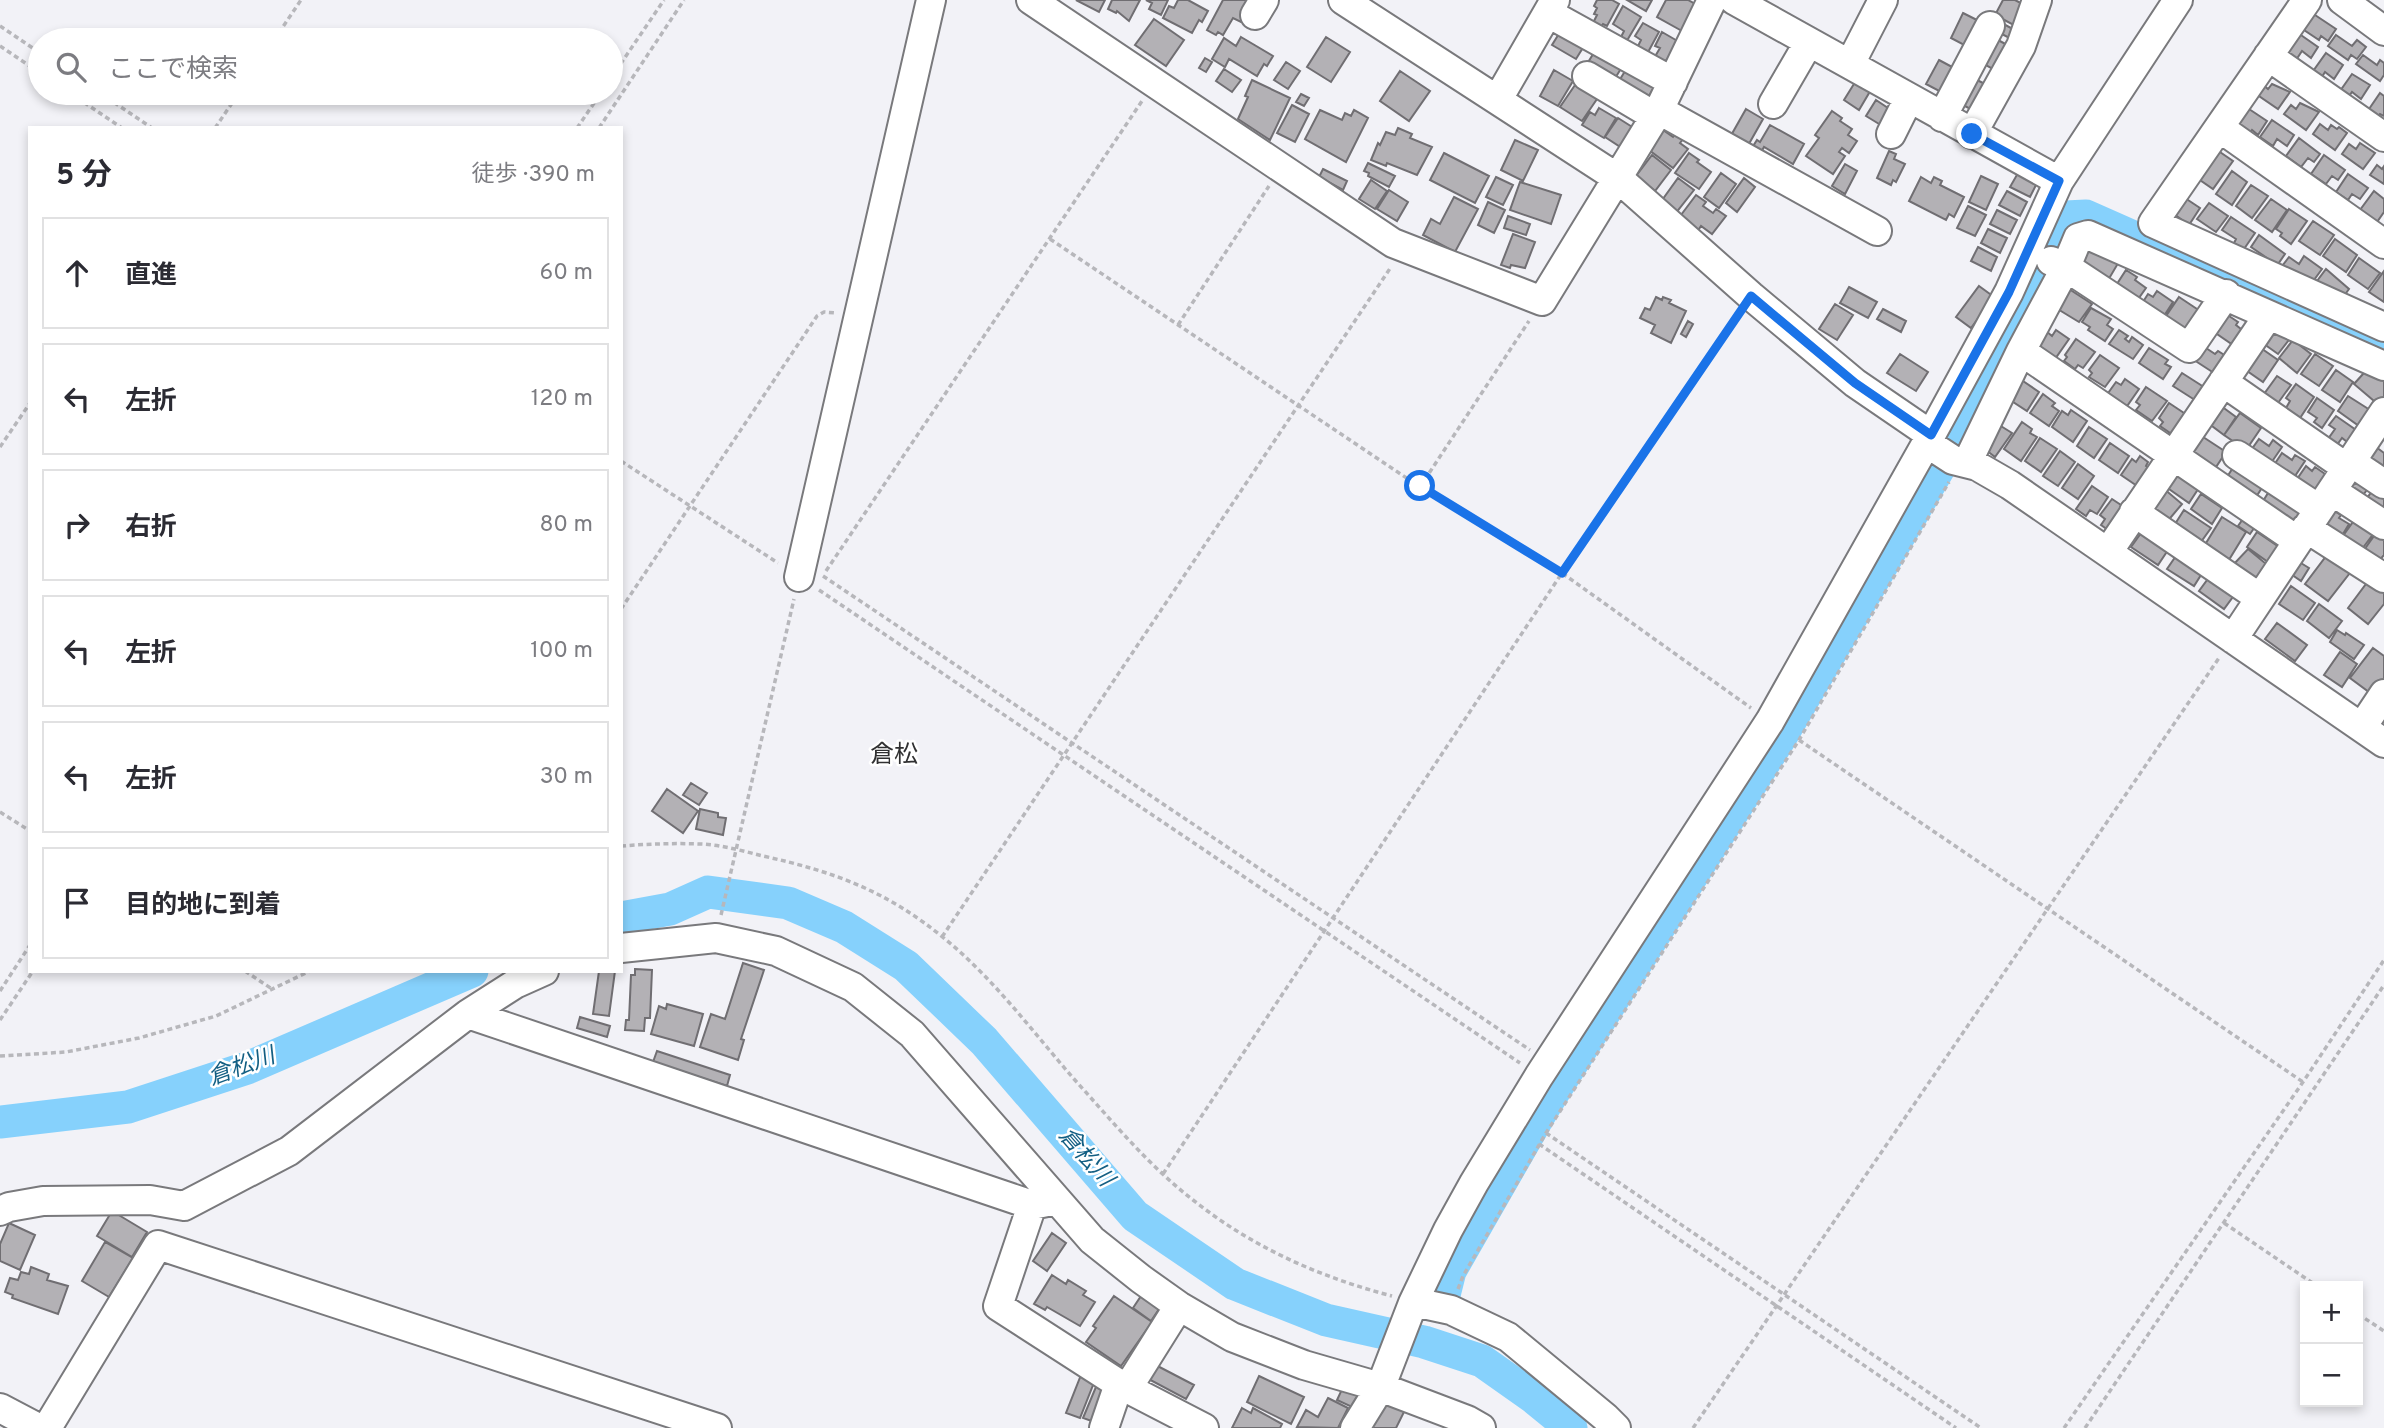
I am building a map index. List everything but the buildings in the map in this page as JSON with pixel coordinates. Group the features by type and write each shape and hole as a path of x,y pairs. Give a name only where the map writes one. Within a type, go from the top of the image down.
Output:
{"street":[{"path":"811,576 858,318 930,0"},
{"path":"1031,0 1393,243 1542,302 1658,113 1712,0"},
{"path":"1850,64 1884,0"},
{"path":"1972,134 2021,46 2037,0"},
{"path":"1355,1428 1380,1386 1414,1302 1448,1230 1544,1069 1945,452 2021,351 2047,258 2059,181 2178,0"},
{"path":"2307,0 2153,222 2384,327"},
{"path":"2342,0 2384,31"},
{"path":"1749,4 1809,42 2059,181"},
{"path":"1360,5 1619,179 1751,296 1855,383 1945,452 2010,485 2373,735 2384,694"},
{"path":"1498,99 1551,7 1673,82"},
{"path":"1942,117 1990,26"},
{"path":"1773,104 1809,42"},
{"path":"2268,56 2384,137"},
{"path":"1587,76 1877,231"},
{"path":"1891,134 1909,98"},
{"path":"2220,128 2384,244"},
{"path":"1945,452 2047,258 2078,238 2088,235 2226,294 2268,317 2384,366"},
{"path":"2047,258 2189,348 2226,294"},
{"path":"2108,552 2268,317"},
{"path":"2021,351 2173,454 2326,500 2384,484"},
{"path":"2223,382 2326,500 2384,578"},
{"path":"2233,639 2326,500 2379,430"},
{"path":"2237,455 2326,500 2384,525"},
{"path":"2134,512 2260,598"},
{"path":"623,948 716,938 776,951 853,987 912,1034 1044,1203 1179,1306 1232,1337 1304,1365 1380,1386 1481,1428"},
{"path":"47,1428 184,1206 289,1151 468,1014 515,984 540,973"},
{"path":"468,1014 1044,1203"},
{"path":"0,1211 43,1201 150,1199 184,1206"},
{"path":"1044,1203 998,1306 1123,1386 1204,1428"},
{"path":"158,1245 717,1428"},
{"path":"1414,1302 1451,1310 1508,1337 1616,1428"},
{"path":"1104,1428 1123,1386 1179,1306"},
{"path":"0,1408 38,1428"}],"path":[{"path":"282,28 301,0"},
{"path":"623,60 664,0"},
{"path":"623,92 684,0"},
{"path":"0,26 28,45"},
{"path":"0,46 28,65"},
{"path":"719,924 736,851 811,576 1050,239 1155,82"},
{"path":"88,105 119,126"},
{"path":"118,105 149,126"},
{"path":"216,126 231,105"},
{"path":"578,126 593,105"},
{"path":"600,126 614,105"},
{"path":"1178,325 1281,168"},
{"path":"1050,239 1420,486 1562,573 1770,721"},
{"path":"942,937 1404,247"},
{"path":"1163,1174 1562,573 1751,296"},
{"path":"1420,486 1542,302"},
{"path":"623,605 817,316 831,312 858,318"},
{"path":"0,447 28,406"},
{"path":"1451,1310 1463,1276 1539,1144 1799,740 1954,473 1945,452"},
{"path":"623,462 690,506 811,576 1072,743 1333,919 1544,1069"},
{"path":"811,576 815,587 1064,755 1326,930 1544,1069"},
{"path":"1693,1428 2233,639"},
{"path":"1799,740 2303,1082"},
{"path":"0,812 28,830"},
{"path":"623,846 704,844 811,866 854,881 888,899 942,937 981,972 1137,1150 1194,1201 1237,1233 1294,1263 1361,1288 1414,1302"},
{"path":"0,990 28,949"},
{"path":"2064,1428 2384,960"},
{"path":"0,1020 32,973"},
{"path":"248,973 272,989"},
{"path":"0,1056 66,1052 139,1038 216,1016 306,973"},
{"path":"2085,1428 2384,985"},
{"path":"1546,1133 1980,1428"},
{"path":"1539,1144 1956,1428"},
{"path":"2224,1223 2311,1281"},
{"path":"2363,1317 2384,1331"}],"waterway":[{"path":"1443,1299 1450,1271 1544,1107 1782,735 1952,446 2066,217 2086,216 2384,348"},
{"name":"倉松川","path":"623,918 670,909 708,892 788,903 844,927 906,966 984,1041 1135,1216 1235,1284 1326,1320 1424,1342 1482,1361 1571,1428"},
{"name":"倉松川","path":"0,1122 128,1107 247,1068 467,973"}],"district":[{"name":"倉松","path":"894,756"}],"route":[{"path":"1420,486 1562,573 1751,296 1855,383 1931,435 2009,292 2059,181 1972,134"}]}
